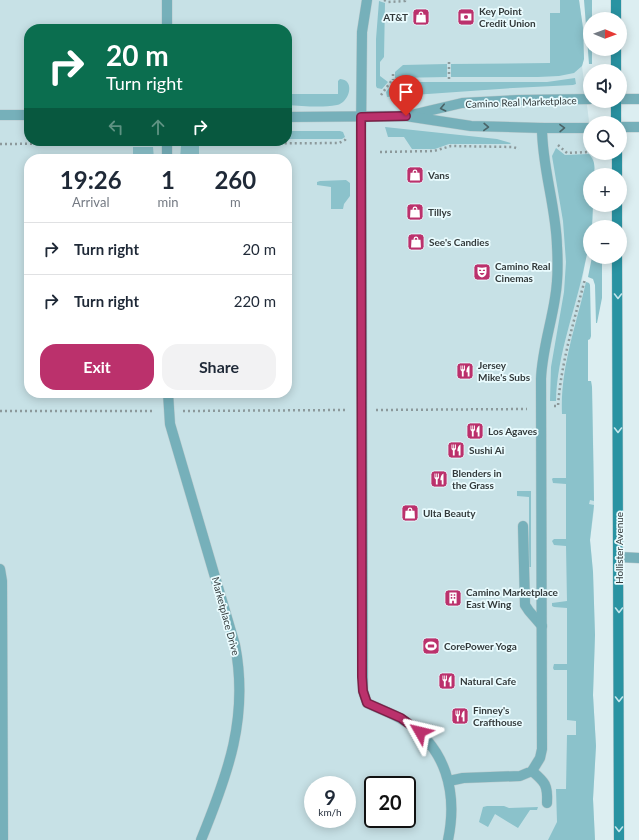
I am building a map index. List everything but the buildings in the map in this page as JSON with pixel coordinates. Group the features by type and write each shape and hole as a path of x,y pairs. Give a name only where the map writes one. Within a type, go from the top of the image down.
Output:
{"main road":[{"path":"616,0 616,12"},
{"name":"Hollister Avenue","path":"617,264 619,840"}],"street":[{"path":"167,0 167,24"},
{"path":"367,0 362,38 361,117 363,691 367,703 401,718 420,732 438,757 449,781 452,810 448,840"},
{"path":"627,99 639,99"},
{"name":"Camino Real Marketplace","path":"406,116 462,103 519,100 583,100"},
{"path":"0,115 24,115"},
{"name":"Camino Real Marketplace","path":"292,118 406,116 472,126 583,128"},
{"path":"627,127 639,127"},
{"path":"449,781 463,778 520,776 532,771 540,758 542,749 541,379 542,364 555,297 557,261 556,231 543,154 542,128"},
{"name":"Marketplace Drive","path":"168,398 170,424 235,645 239,670 240,707 236,738 214,810 201,840"},
{"path":"523,526 525,605 528,611 542,626"},
{"path":"619,558 639,558"},
{"path":"0,569 2,581 3,840"},
{"path":"532,771 547,786 548,803"}],"path":[{"path":"384,0 388,2 405,0"},
{"path":"449,62 449,80"},
{"path":"381,95 393,80 393,74"},
{"path":"292,143 339,143 345,140 349,133"},
{"path":"0,144 24,144"},
{"path":"558,145 567,153 583,152"},
{"path":"380,152 434,151 451,146 513,147 519,149"},
{"path":"554,406 558,406 568,343 585,279"},
{"path":"381,410 532,409"},
{"path":"183,411 348,410"},
{"path":"0,411 157,411"}],"shaded area":[{"path":"0,0 579,0 583,28 583,108 587,108 588,116 583,116 583,160 593,160 594,168 583,168 583,212 593,212 592,220 583,220 583,264 585,264 582,281 589,283 590,285 591,336 588,340 588,381 591,381 592,387 594,510 590,540 593,572 595,635 593,695 596,746 593,799 595,840 0,840"},
{"path":"560,0 579,0 583,28 584,59 582,66 574,73 559,76 538,77 451,77 451,64 550,63 550,13 560,13"},
{"path":"584,0 592,0 592,12 585,12"},
{"path":"379,1 385,3 384,57 380,62 380,76 388,82 382,89 377,88 376,86 376,39"},
{"path":"588,56 592,56 592,64 589,64"},
{"path":"447,64 447,77 395,78 395,72 403,65"},
{"path":"575,78 576,84 573,85 387,97 386,92 394,82 547,82"},
{"path":"340,79 345,80 349,87 349,92 345,100 341,103 337,105 325,106 292,105 292,94 338,94 338,81"},
{"path":"385,127 497,139 511,143 449,144 435,149 412,149 404,137 388,137"},
{"path":"292,131 340,131 343,132 345,137 342,139 292,139"},
{"path":"181,146 199,146 199,154 180,154"},
{"path":"133,147 153,147 154,154 133,154"},
{"path":"556,148 565,155 583,154 583,160 592,160 594,164 594,168 583,168 583,212 593,212 592,220 583,220 583,264 585,264 563,349 557,383 556,401 550,401 551,367 564,292 566,262 563,221 552,156"},
{"path":"346,180 350,183 350,196 344,204 343,209 331,209 331,187 317,185 317,182"},
{"path":"591,264 602,264 602,298 597,323 595,285 593,279 588,277"},
{"path":"586,282 590,285 591,336 588,340 588,381 591,381 592,387 594,501 590,500 589,504 594,505 590,540 593,572 595,635 593,695 596,746 593,799 595,840 548,840 557,822 556,789 566,789 567,735 576,735 576,721 567,720 567,670 554,670 553,668 554,664 567,664 567,608 554,607 552,606 552,603 567,601 566,546 554,545 552,541 554,539 566,539 566,484 553,483 552,479 566,478 566,414 562,414 562,397 566,364"},
{"path":"517,491 531,491 531,567 529,567 529,497 517,496"},
{"path":"504,806 509,808 538,807 537,810 530,810 518,828 495,814 488,827 479,822 483,807"}],"place":[{"name":"AT&T","path":"421,17"},
{"name":"Key Point Credit Union","path":"466,17"},
{"name":"Vans","path":"415,175"},
{"name":"Tillys","path":"415,212"},
{"name":"See's Candies","path":"416,242"},
{"name":"Camino Real Cinemas","path":"482,272"},
{"name":"Jersey Mike's Subs","path":"465,371"},
{"name":"Los Agaves","path":"475,431"},
{"name":"Sushi Ai","path":"456,450"},
{"name":"Blenders in the Grass","path":"439,479"},
{"name":"Ulta Beauty","path":"410,513"},
{"name":"Camino Marketplace East Wing","path":"453,598"},
{"name":"CorePower Yoga","path":"431,646"},
{"name":"Natural Cafe","path":"447,681"},
{"name":"Finney's Crafthouse","path":"460,716"}],"route":[{"path":"406,116 361,117 362,677 363,691 367,703 401,718 420,732"}]}
